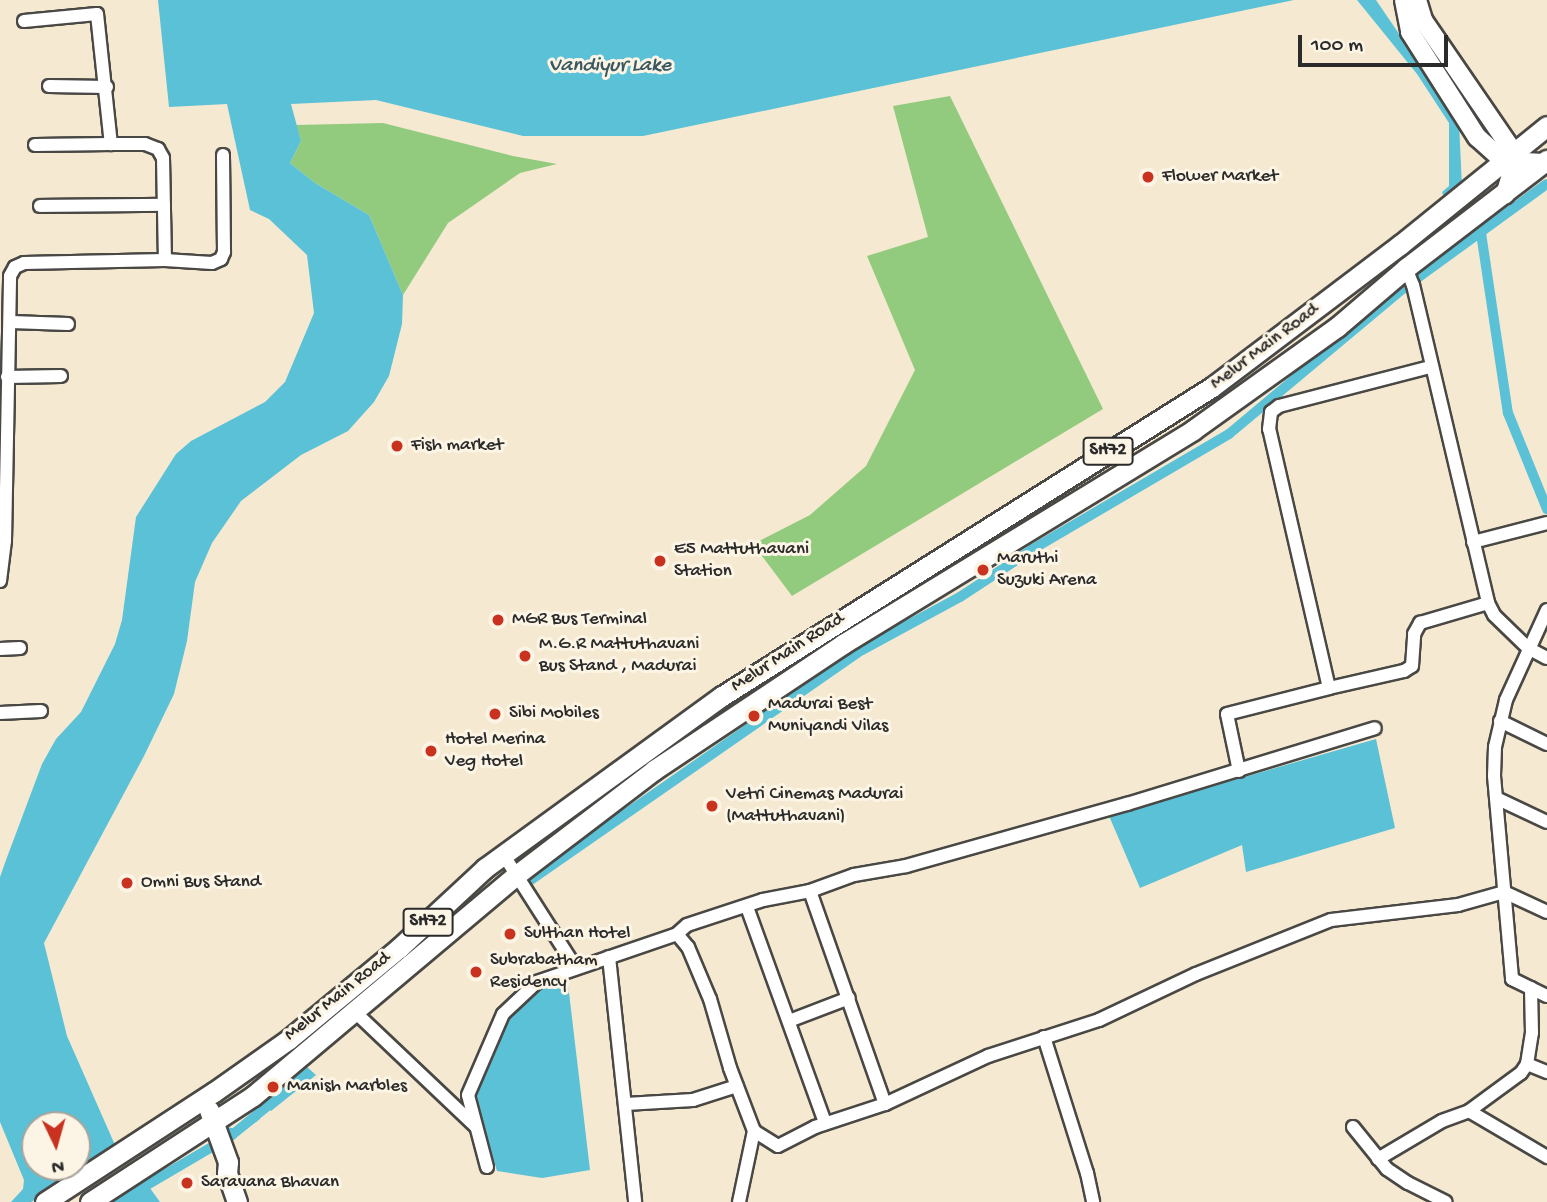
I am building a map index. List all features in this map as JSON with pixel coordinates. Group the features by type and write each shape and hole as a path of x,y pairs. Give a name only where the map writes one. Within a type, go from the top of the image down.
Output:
{"main road":[{"path":"1404,0 1410,32 1477,137 1486,158 1468,191"},
{"path":"1417,0 1423,20 1511,158 1505,195"},
{"path":"1493,126 1512,135 1543,130"},
{"name":"Melur Main Road","path":"45,1202 198,1102 289,1038 399,948 503,854 736,686 1212,387 1511,158 1543,130"},
{"path":"1477,137 1511,158 1546,164"},
{"name":"Melur Main Road","path":"90,1202 124,1181 213,1138 253,1096 515,876 654,770 843,644 1194,430 1410,276 1466,223 1546,164"},
{"path":"198,1102 213,1138 228,1163 227,1173 237,1202"}],"street":[{"path":"24,21 97,14 107,87 111,144"},
{"path":"49,86 107,87"},
{"path":"35,145 145,144 158,149 163,158 166,260"},
{"path":"0,581 5,541 10,276 15,267 24,263 166,260 212,263 221,259 225,252 223,155"},
{"path":"40,206 164,205"},
{"path":"1410,276 1488,603 1494,615 1528,648 1547,658"},
{"path":"11,322 68,324"},
{"path":"1329,688 1268,419 1271,412 1279,406 1430,367"},
{"path":"7,377 61,376"},
{"path":"1473,542 1545,523"},
{"path":"1239,771 1227,714 1405,671 1412,666 1414,634 1420,623 1488,603"},
{"path":"1547,610 1528,648 1500,721 1495,747 1496,798 1512,979 1547,996"},
{"path":"0,649 20,648"},
{"path":"0,713 41,711"},
{"path":"1500,721 1547,744"},
{"path":"487,1167 468,1095 503,1014 537,982 677,934 687,925 810,891 854,874 906,866 1239,771 1375,728"},
{"path":"1496,798 1547,822"},
{"path":"503,854 576,968"},
{"path":"810,891 885,1104"},
{"path":"754,1131 778,1146 825,1123 885,1104 988,1056 1099,1020 1196,974 1331,920 1458,905 1504,892 1547,912"},
{"path":"747,907 825,1123"},
{"path":"677,934 688,947 710,999 754,1131 739,1202"},
{"path":"610,957 635,1202"},
{"path":"1378,1159 1442,1121 1469,1111 1514,1081 1527,1064 1532,1033 1531,988"},
{"path":"789,1021 849,998"},
{"path":"355,1012 476,1127"},
{"path":"1045,1037 1087,1173 1093,1202"},
{"path":"1527,1064 1547,1072"},
{"path":"626,1104 693,1100 737,1086"},
{"path":"1469,1111 1547,1157"},
{"path":"1353,1127 1378,1159 1408,1183 1446,1202"}],"green space":[{"path":"950,96 1103,409 792,596 753,544 810,515 866,466 915,370 867,256 928,237 893,106"},
{"path":"383,123 513,156 557,164 520,173 448,223 403,295 369,215 315,183 290,163 301,141 296,125"}],"water":[{"name":"Vandiyur Lake","path":"158,0 1294,0 643,136 523,136 376,100 291,104 301,141 290,163 315,183 369,215 403,295 402,324 389,376 374,402 348,431 301,455 241,501 212,543 195,582 187,641 174,694 144,756 44,943 67,1036 115,1145 91,1162 91,1111 21,1111 21,1173 0,1122 0,877 42,764 56,739 81,712 115,644 122,620 136,517 176,454 191,441 265,402 285,382 314,313 307,255 269,219 250,210 227,104 169,107"},
{"path":"1357,0 1376,0 1459,122 1462,187 1445,200 1442,192 1449,186 1449,123 1417,74"},
{"path":"1376,739 1395,828 1246,872 1242,845 1140,888 1109,816"},
{"path":"568,984 590,1170 542,1178 497,1171 474,1095 510,1015 543,987"},
{"path":"307,1067 316,1075 271,1111 267,1108 263,1102"},
{"path":"255,1108 260,1119 234,1138 227,1127 237,1129 251,1119"},
{"path":"142,1177 160,1202 105,1202"},
{"path":"24,1181 63,1181 31,1202 11,1202 23,1189"}],"waterway":[{"path":"525,884 862,650 960,597 1033,549 1229,434 1405,287 1547,184"},
{"path":"1460,191 1481,233 1508,413 1547,509"},
{"path":"118,1202 232,1135 276,1099"}],"place":[{"name":"Flower Market","path":"1148,177"},
{"name":"Fish market","path":"397,446"},
{"name":"E5 Mattuthavani Station","path":"660,561"},
{"name":"Maruthi Suzuki Arena","path":"983,570"},
{"name":"MGR Bus Terminal","path":"498,620"},
{"name":"M.G.R Mattuthavani Bus Stand , Madurai","path":"525,656"},
{"name":"Sibi Mobiles","path":"495,714"},
{"name":"Madurai Best Muniyandi Vilas","path":"754,716"},
{"name":"Hotel Merina Veg Hotel","path":"431,751"},
{"name":"Vetri Cinemas Madurai (Mattuthavani)","path":"712,806"},
{"name":"Omni Bus Stand","path":"127,883"},
{"name":"Sulthan Hotel","path":"510,934"},
{"name":"Subrabatham Residency","path":"476,972"},
{"name":"Manish Marbles","path":"273,1087"},
{"name":"Saravana Bhavan","path":"187,1183"}]}
